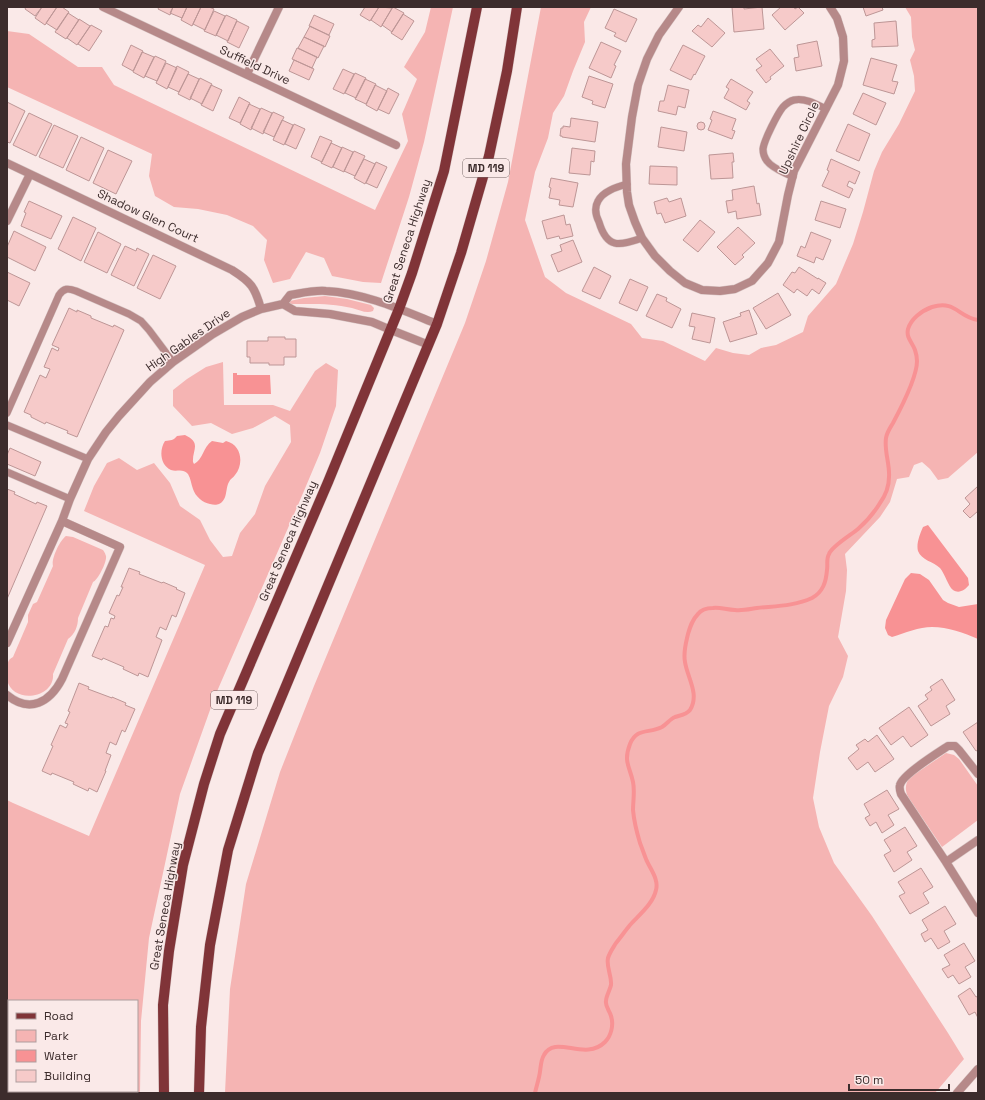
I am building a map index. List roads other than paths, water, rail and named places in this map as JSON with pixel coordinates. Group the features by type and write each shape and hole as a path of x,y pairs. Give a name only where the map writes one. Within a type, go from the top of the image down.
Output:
{"main road":[{"name":"Great Seneca Highway","path":"164,1093 163,1005 169,951 183,865 204,784 220,734 328,482 391,330 412,273 444,171 477,7"},
{"name":"MD 119","path":"199,1093 201,1027 210,945 230,842 258,753 437,324 461,253 489,156 507,71 517,7"}],"street":[{"name":"Suffield Drive","path":"103,7 396,145"},
{"path":"247,74 279,7"},
{"name":"Upshire Circle","path":"679,7 659,35 638,85 627,156 627,192 635,222 642,238 655,256 685,283 702,290 720,291 735,289 752,281 768,263 779,242 794,171 838,85 844,61 843,37 837,18 830,7"},
{"name":"Shadow Glen Court","path":"7,163 232,270 245,278 250,284 257,296 260,309"},
{"path":"7,221 30,174"},
{"name":"High Gables Drive","path":"7,640 62,521 70,499 88,460 106,432 130,402 173,362 242,317 260,309 284,304 290,295 308,292 325,291 349,294 381,302 437,324"},
{"path":"284,304 295,311 330,314 372,322 429,345"},
{"path":"7,695 19,703 31,705 46,700 54,692 62,679 120,547 62,521"},
{"path":"978,774 955,746 948,746 913,771 902,780 899,786 901,794 978,913"},
{"path":"946,862 978,840"},
{"path":"957,1093 978,1069"}],"lane":[{"path":"793,176 774,168 766,159 763,148 768,134 782,108 790,102 807,100 826,109"},
{"path":"627,184 609,191 601,197 596,205 597,217 604,235 613,243 626,243 642,238"},
{"path":"7,413 59,295 66,289 71,289 123,311 141,321 150,330 173,362"},
{"path":"7,424 88,460"},
{"path":"7,472 70,499"}],"water":[{"path":"233,373 237,373 237,375 270,375 271,394 233,394"},
{"path":"185,435 195,444 193,458 194,464 199,460 212,441 223,443 226,441 231,443 235,446 240,455 240,466 238,471 229,481 224,500 219,504 216,505 202,501 194,492 188,474 186,472 167,468 163,461 161,453 165,441 173,440 177,436"},
{"path":"928,525 968,578 969,585 964,590 957,592 953,590 940,568 922,557 918,551 919,539 923,527"},
{"path":"911,573 920,574 929,580 943,600 948,603 959,607 978,604 978,639 950,629 938,627 917,629 892,637 888,635 885,628 886,620 905,579"}],"waterway":[{"path":"535,1093 542,1060 549,1049 563,1047 589,1050 605,1042 610,1034 612,1019 606,1003 611,985 608,958 616,943 630,925 649,905 657,886 640,843 636,827 633,810 634,785 627,755 630,744 636,735 662,727 673,718 688,712 693,704 694,698 692,686 684,658 690,626 702,610 711,608 740,610 799,603 812,598 819,593 825,583 828,556 831,551 858,529 873,514 884,497 889,480 886,436 908,393 916,368 916,352 908,335 909,325 920,313 940,305 952,307 966,316 978,320"}]}
